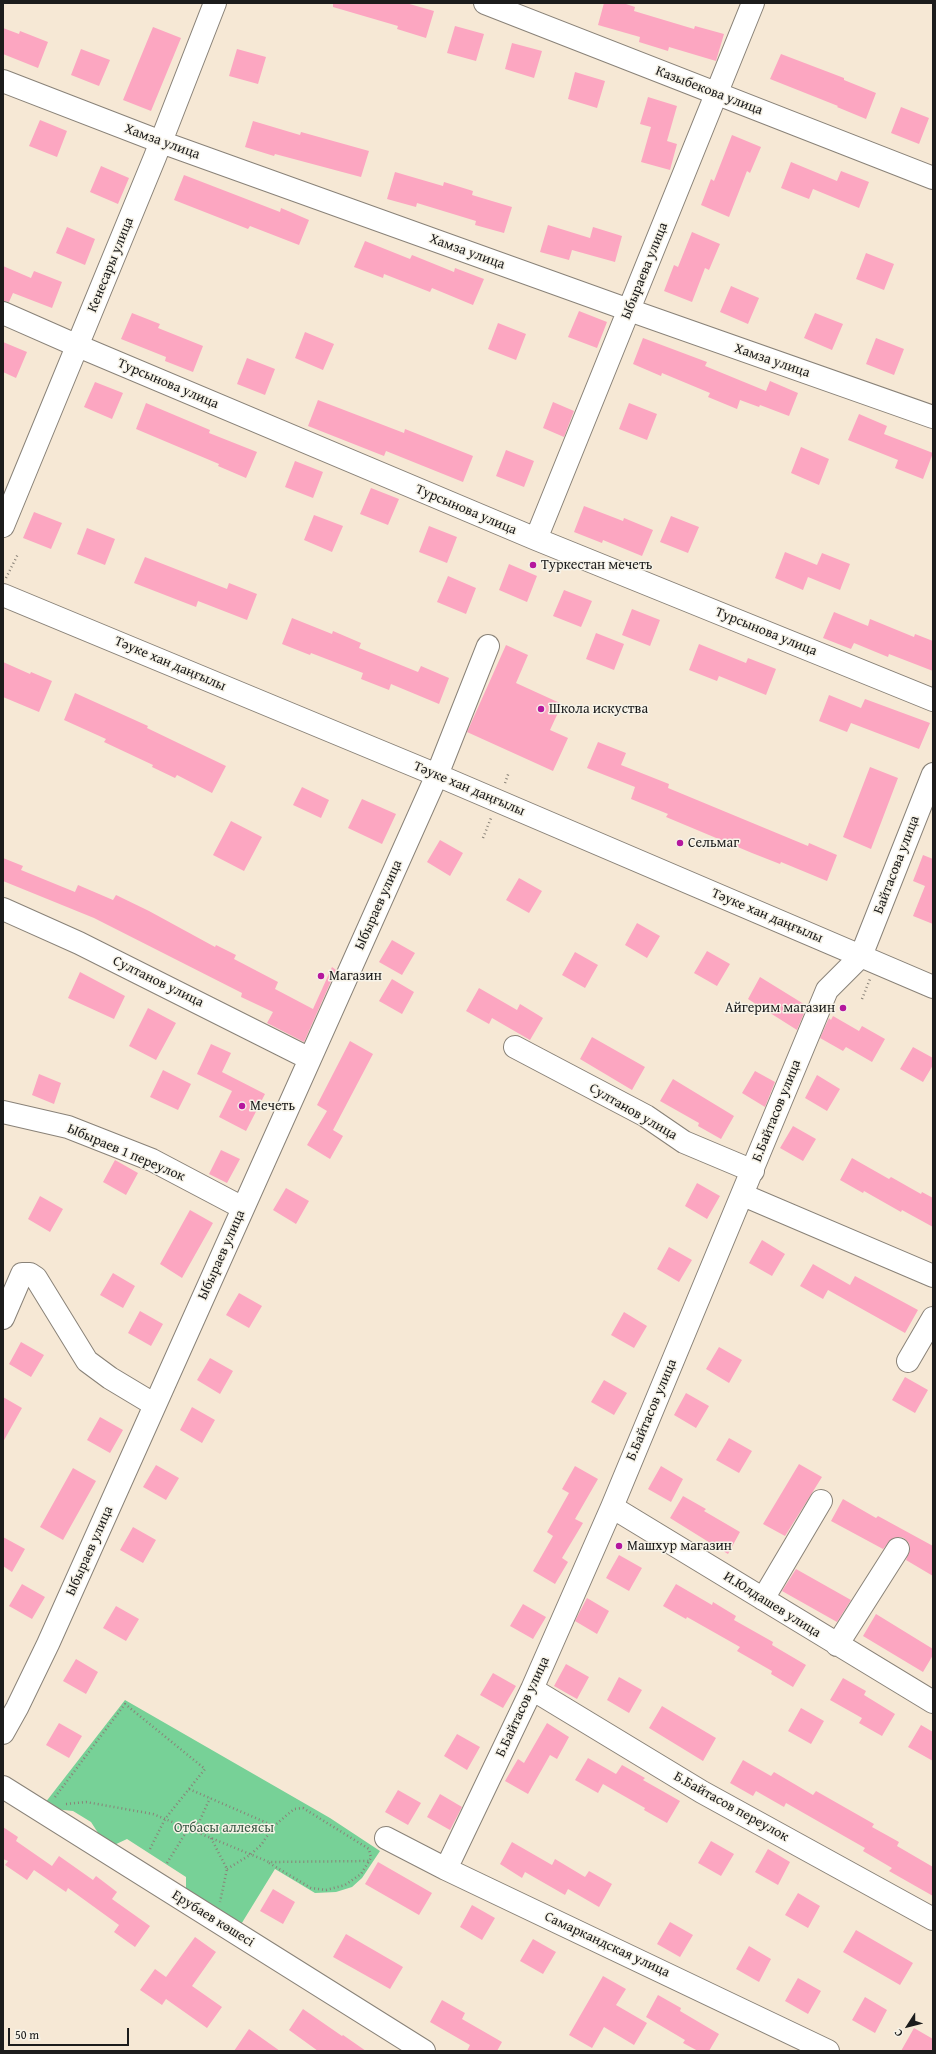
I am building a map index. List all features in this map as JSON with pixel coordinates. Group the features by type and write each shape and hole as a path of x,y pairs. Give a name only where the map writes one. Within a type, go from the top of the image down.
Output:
{"street":[{"name":"Кенесары улица","path":"3,526 161,142 215,3"},
{"name":"Казыбекова улица","path":"485,3 933,178"},
{"name":"Ыбыраева улица","path":"536,539 753,3"},
{"name":"Хамза улица","path":"3,81 161,142 629,310 933,417"},
{"name":"Турсынова улица","path":"3,313 536,539 933,700"},
{"name":"Тәуке хан даңғылы","path":"3,595 437,776 933,987"},
{"name":"Ыбыраев улица","path":"3,1733 17,1708 48,1644 437,776 488,646"},
{"name":"Байтасова улица","path":"861,956 933,774"},
{"name":"Султанов улица","path":"3,910 79,944 310,1059"},
{"name":"Б.Байтасов улица","path":"446,1869 532,1689 612,1507 827,990 861,956"},
{"name":"Султанов улица","path":"515,1047 646,1116 684,1142 753,1171"},
{"name":"Ыбыраев 1 переулок","path":"3,1112 68,1127 152,1160 243,1208"},
{"path":"743,1195 933,1276"},
{"path":"3,1318 22,1274 30,1274 36,1278 87,1361 110,1378 155,1405"},
{"path":"908,1361 933,1318"},
{"path":"763,1599 821,1501"},
{"name":"И.Юлдашев улица","path":"612,1507 933,1702"},
{"path":"837,1645 898,1549"},
{"name":"Б.Байтасов переулок","path":"532,1689 702,1792 933,1919"},
{"name":"Ерубаев көшесі","path":"3,1788 424,2051"},
{"name":"Самаркандская улица","path":"386,1838 446,1869 828,2051"}],"path":[{"path":"3,584 18,554"},
{"path":"51,1802 125,1704 205,1769 165,1819 149,1851"},
{"path":"189,1789 274,1826"},
{"path":"194,1831 210,1798"},
{"path":"66,1804 86,1802 153,1814 250,1855 269,1862 311,1888 326,1890 345,1885 361,1874 371,1858 369,1849 304,1808 294,1808 274,1826 261,1845 250,1855 227,1869"},
{"path":"167,1863 188,1828"},
{"path":"211,1838 227,1869 219,1907"},
{"path":"269,1862 369,1861"}],"green space":[{"name":"Отбасы аллеясы","path":"125,1700 330,1818 380,1851 362,1878 352,1887 336,1892 315,1893 275,1869 240,1926 186,1895 186,1877 127,1839 112,1846 102,1839 91,1822 73,1811 54,1809 45,1803"}],"building":[{"path":"333,3 406,3 434,11 426,38 397,29 398,26 333,7"},
{"path":"604,3 623,3 635,7 634,11 694,29 695,26 724,34 716,61 669,47 668,51 639,42 640,37 598,25"},
{"path":"455,26 484,34 476,61 447,53"},
{"path":"153,27 181,38 151,111 123,100"},
{"path":"3,28 19,34 20,31 48,42 38,68 3,54"},
{"path":"512,43 542,51 534,78 505,69"},
{"path":"81,49 110,60 99,86 71,75"},
{"path":"237,49 266,57 258,84 229,76"},
{"path":"781,54 844,78 844,80 876,93 866,119 837,107 838,106 770,79"},
{"path":"575,72 605,81 597,108 568,99"},
{"path":"648,97 677,106 667,141 677,144 670,170 641,162 651,127 640,124"},
{"path":"901,107 929,118 919,144 891,133"},
{"path":"40,120 67,131 57,157 29,146"},
{"path":"253,121 300,135 301,132 369,151 361,177 275,154 274,156 245,147"},
{"path":"732,135 761,147 750,173 747,171 729,217 701,205 711,179 714,181"},
{"path":"791,162 837,181 841,171 869,182 859,208 813,189 809,199 781,188"},
{"path":"101,166 129,178 118,204 90,192"},
{"path":"395,172 443,186 444,182 473,191 472,195 512,207 504,233 475,225 476,221 417,203 416,207 387,199"},
{"path":"184,175 280,212 281,208 309,220 299,245 250,226 248,229 174,200"},
{"path":"548,225 590,238 593,227 622,236 615,262 572,250 569,260 540,252"},
{"path":"67,227 95,239 85,265 56,253"},
{"path":"692,232 720,244 709,270 705,268 692,302 664,291 674,265 678,267"},
{"path":"365,241 410,259 412,255 454,272 455,268 484,279 473,305 432,288 430,292 384,274 383,278 354,267"},
{"path":"866,253 894,264 884,290 856,279"},
{"path":"3,266 31,278 34,271 62,282 52,308 13,293 9,302 3,301"},
{"path":"731,286 759,298 748,324 720,312"},
{"path":"579,311 607,322 597,348 568,337"},
{"path":"132,313 160,324 158,328 203,346 193,372 165,361 166,357 121,339"},
{"path":"815,313 843,324 832,350 804,338"},
{"path":"498,323 526,334 516,360 488,349"},
{"path":"305,332 334,344 323,370 295,358"},
{"path":"643,338 707,362 705,366 766,391 770,381 798,393 789,416 760,405 759,407 740,400 737,409 708,397 710,393 662,373 661,376 633,364"},
{"path":"876,338 904,349 894,375 866,364"},
{"path":"3,342 27,352 16,378 3,372"},
{"path":"247,358 275,369 265,395 237,384"},
{"path":"95,382 123,393 112,419 84,407"},
{"path":"318,400 404,433 405,429 473,456 463,482 386,451 384,456 308,426"},
{"path":"553,402 574,411 564,437 543,428"},
{"path":"146,403 210,430 209,433 257,452 246,478 218,466 219,464 136,429"},
{"path":"629,403 657,414 647,440 619,429"},
{"path":"859,414 887,426 884,434 933,453 923,479 895,468 898,460 848,440"},
{"path":"801,447 829,459 819,485 791,473"},
{"path":"506,450 534,461 524,487 496,476"},
{"path":"295,461 323,472 313,498 285,487"},
{"path":"371,488 399,499 388,525 360,514"},
{"path":"584,506 623,521 624,518 653,530 642,556 603,540 602,543 574,532"},
{"path":"34,512 62,523 51,549 23,538"},
{"path":"314,515 343,526 332,552 304,540"},
{"path":"671,516 699,527 688,553 660,542"},
{"path":"429,526 457,537 447,563 419,552"},
{"path":"87,528 115,539 105,565 77,554"},
{"path":"785,552 817,565 822,553 850,564 840,590 808,577 803,590 775,578"},
{"path":"145,557 227,589 229,583 257,594 247,620 198,601 196,607 134,583"},
{"path":"509,564 537,576 527,602 499,590"},
{"path":"448,576 476,588 466,614 437,602"},
{"path":"564,590 592,601 581,627 553,616"},
{"path":"632,609 660,620 650,646 622,635"},
{"path":"834,612 868,626 870,619 914,637 915,634 933,641 933,671 889,654 888,657 854,643 851,649 823,638"},
{"path":"292,618 332,634 333,631 361,643 359,648 418,672 421,666 449,678 439,704 391,684 389,690 361,679 363,673 311,653 310,655 282,644"},
{"path":"596,633 624,644 614,670 586,659"},
{"path":"699,644 746,663 748,658 776,669 766,695 719,676 717,681 689,670"},
{"path":"506,645 528,655 516,683 562,704 550,730 568,738 553,771 467,732"},
{"path":"3,662 30,674 31,672 52,681 39,712 3,697"},
{"path":"75,693 148,726 147,728 226,766 212,793 177,775 175,778 152,767 153,765 104,742 106,739 64,720"},
{"path":"829,695 861,708 865,699 930,723 919,749 851,723 847,732 819,721"},
{"path":"598,742 626,753 621,765 669,784 668,788 808,846 809,843 837,855 827,881 781,862 780,864 752,853 666,817 668,814 631,799 635,787 587,768"},
{"path":"870,767 898,778 871,849 843,837"},
{"path":"302,787 329,800 321,818 293,805"},
{"path":"362,799 396,814 382,844 348,828"},
{"path":"231,821 262,837 244,871 213,855"},
{"path":"440,840 463,853 450,876 427,862"},
{"path":"923,855 933,859 933,924 913,916 925,886 913,881"},
{"path":"3,858 23,866 21,870 75,892 78,885 113,900 116,895 149,911 215,947 216,945 236,955 234,959 278,982 275,989 313,1009 332,967 336,970 304,1042 267,1023 273,1012 241,997 242,993 94,918 3,881"},
{"path":"519,878 542,891 529,913 506,900"},
{"path":"637,923 660,936 647,958 625,945"},
{"path":"392,940 415,953 402,975 379,962"},
{"path":"707,951 730,964 717,986 694,973"},
{"path":"575,952 598,965 585,988 562,975"},
{"path":"80,972 125,996 114,1019 68,998"},
{"path":"760,977 807,1006 797,1030 748,999"},
{"path":"392,979 414,992 402,1014 379,1001"},
{"path":"479,988 517,1010 520,1004 543,1018 530,1040 492,1018 489,1024 466,1011"},
{"path":"148,1008 176,1023 156,1060 129,1046"},
{"path":"833,1016 859,1031 862,1026 885,1039 872,1062 846,1047 843,1051 820,1038 829,1018 831,1020"},
{"path":"592,1037 645,1067 632,1090 580,1059"},
{"path":"350,1041 373,1054 333,1130 343,1136 330,1159 307,1145 327,1111 317,1105"},
{"path":"211,1044 231,1053 222,1072 265,1094 246,1131 219,1117 232,1091 197,1074"},
{"path":"913,1047 933,1058 933,1065 923,1082 900,1069"},
{"path":"163,1070 191,1084 178,1110 150,1097"},
{"path":"755,1071 775,1082 765,1107 742,1093"},
{"path":"39,1074 61,1083 54,1104 32,1095"},
{"path":"817,1075 840,1089 827,1111 805,1098"},
{"path":"673,1079 734,1116 721,1139 698,1126 699,1123 660,1101"},
{"path":"793,1126 816,1139 803,1161 780,1148"},
{"path":"221,1150 240,1159 227,1183 209,1174"},
{"path":"852,1158 889,1179 891,1177 921,1194 922,1192 933,1198 933,1227 902,1210 901,1212 864,1191 863,1193 840,1180"},
{"path":"115,1160 138,1173 126,1195 103,1182"},
{"path":"697,1183 720,1196 707,1219 685,1206"},
{"path":"286,1188 309,1201 296,1224 273,1210"},
{"path":"40,1196 63,1209 50,1232 28,1219"},
{"path":"190,1210 213,1223 182,1278 160,1264"},
{"path":"762,1240 785,1254 772,1276 749,1263"},
{"path":"669,1247 692,1260 679,1282 657,1269"},
{"path":"813,1264 850,1285 855,1276 918,1310 905,1333 828,1290 823,1299 800,1286"},
{"path":"113,1273 135,1286 123,1308 100,1295"},
{"path":"239,1293 262,1306 249,1328 226,1315"},
{"path":"140,1311 163,1324 151,1346 128,1333"},
{"path":"624,1312 647,1326 634,1348 611,1335"},
{"path":"21,1342 44,1355 31,1377 9,1364"},
{"path":"719,1347 742,1360 729,1383 706,1369"},
{"path":"210,1358 233,1371 220,1394 197,1380"},
{"path":"905,1377 928,1390 915,1413 892,1400"},
{"path":"604,1380 627,1393 614,1415 591,1402"},
{"path":"686,1393 709,1406 696,1428 674,1415"},
{"path":"3,1397 22,1408 3,1442"},
{"path":"192,1407 215,1420 202,1443 180,1430"},
{"path":"100,1417 123,1430 110,1453 87,1440"},
{"path":"729,1438 752,1451 739,1473 716,1460"},
{"path":"799,1464 822,1477 785,1536 763,1524"},
{"path":"156,1465 179,1478 166,1500 143,1487"},
{"path":"575,1466 598,1479 575,1519 583,1523 562,1558 568,1562 555,1584 533,1571 553,1536 547,1532 569,1493 562,1489"},
{"path":"661,1466 683,1479 671,1502 648,1489"},
{"path":"73,1468 96,1481 63,1540 40,1527"},
{"path":"683,1496 706,1509 704,1511 740,1532 728,1554 670,1518"},
{"path":"843,1499 876,1518 878,1516 933,1546 933,1576 906,1560 910,1549 909,1543 904,1538 893,1538 883,1549 831,1521"},
{"path":"133,1527 156,1540 143,1563 120,1550"},
{"path":"3,1537 25,1549 12,1572 3,1566"},
{"path":"619,1555 642,1568 629,1591 606,1578"},
{"path":"796,1569 851,1600 837,1622 782,1591"},
{"path":"22,1584 45,1597 32,1619 9,1606"},
{"path":"676,1584 712,1605 713,1602 736,1616 734,1620 773,1642 772,1645 806,1665 793,1687 771,1674 772,1671 737,1651 740,1647 687,1617 686,1619 663,1606"},
{"path":"587,1598 609,1611 597,1634 575,1621"},
{"path":"523,1604 546,1617 533,1639 510,1626"},
{"path":"116,1606 139,1619 126,1641 103,1628"},
{"path":"876,1614 933,1649 933,1655 923,1672 863,1636"},
{"path":"76,1659 98,1672 86,1694 63,1681"},
{"path":"566,1664 589,1677 577,1699 554,1686"},
{"path":"493,1673 516,1686 503,1708 480,1695"},
{"path":"619,1677 642,1690 629,1713 607,1700"},
{"path":"843,1678 866,1691 864,1695 895,1714 882,1736 859,1723 862,1718 830,1700"},
{"path":"662,1706 716,1738 703,1761 649,1728"},
{"path":"801,1708 824,1721 811,1744 788,1731"},
{"path":"59,1723 82,1736 69,1758 46,1745"},
{"path":"547,1723 569,1737 557,1759 550,1755 528,1794 505,1781 518,1759 524,1763"},
{"path":"921,1725 933,1732 933,1761 908,1747"},
{"path":"457,1734 480,1747 467,1770 444,1756"},
{"path":"588,1758 616,1774 622,1765 645,1778 643,1780 680,1801 667,1823 644,1810 645,1808 603,1784 598,1793 575,1780"},
{"path":"743,1760 771,1776 774,1772 813,1795 816,1791 874,1824 872,1827 899,1842 897,1846 933,1867 933,1896 889,1871 892,1868 863,1851 865,1848 786,1803 784,1807 756,1791 753,1796 730,1783"},
{"path":"398,1790 421,1803 408,1825 385,1812"},
{"path":"440,1794 462,1807 450,1830 427,1817"},
{"path":"3,1827 18,1837 16,1841 52,1866 59,1856 93,1880 96,1876 117,1892 112,1899 150,1926 135,1947 114,1932 119,1925 68,1888 66,1892 34,1870 27,1880 5,1865 8,1861 3,1859"},
{"path":"711,1841 734,1854 721,1876 698,1863"},
{"path":"512,1842 552,1865 555,1859 585,1877 589,1871 612,1884 599,1907 568,1889 565,1895 525,1872 522,1878 500,1864"},
{"path":"768,1849 790,1862 778,1885 755,1872"},
{"path":"378,1862 432,1893 419,1915 365,1884"},
{"path":"273,1889 295,1902 283,1924 260,1911"},
{"path":"798,1893 820,1906 808,1928 785,1915"},
{"path":"472,1905 495,1918 482,1940 460,1927"},
{"path":"670,1922 693,1935 680,1957 657,1944"},
{"path":"856,1930 913,1963 900,1985 843,1952"},
{"path":"346,1934 403,1967 390,1989 333,1957"},
{"path":"195,1937 216,1952 192,1986 222,2007 207,2028 166,1999 162,2005 140,1990 155,1969 166,1977"},
{"path":"533,1939 556,1952 543,1974 520,1961"},
{"path":"749,1946 771,1959 759,1982 736,1969"},
{"path":"603,1976 626,1989 616,2005 647,2023 634,2045 604,2027 592,2048 569,2035"},
{"path":"798,1978 821,1991 808,2014 785,2001"},
{"path":"658,1995 681,2008 680,2011 719,2034 709,2051 698,2051 683,2043 685,2040 646,2017"},
{"path":"865,1997 887,2010 875,2033 852,2020"},
{"path":"442,2000 465,2013 462,2019 502,2042 497,2051 467,2051 470,2045 430,2022"},
{"path":"303,2009 366,2051 318,2051 289,2030"},
{"path":"914,2028 933,2039 933,2051 901,2051"},
{"path":"249,2029 280,2051 234,2051"}],"place":[{"name":"Туркестан мечеть","path":"533,565"},
{"name":"Школа искуства","path":"541,709"},
{"name":"Сельмаг","path":"680,843"},
{"name":"Магазин","path":"321,976"},
{"name":"Айгерим магазин","path":"843,1008"},
{"name":"Мечеть","path":"242,1106"},
{"name":"Машхур магазин","path":"619,1546"}]}
